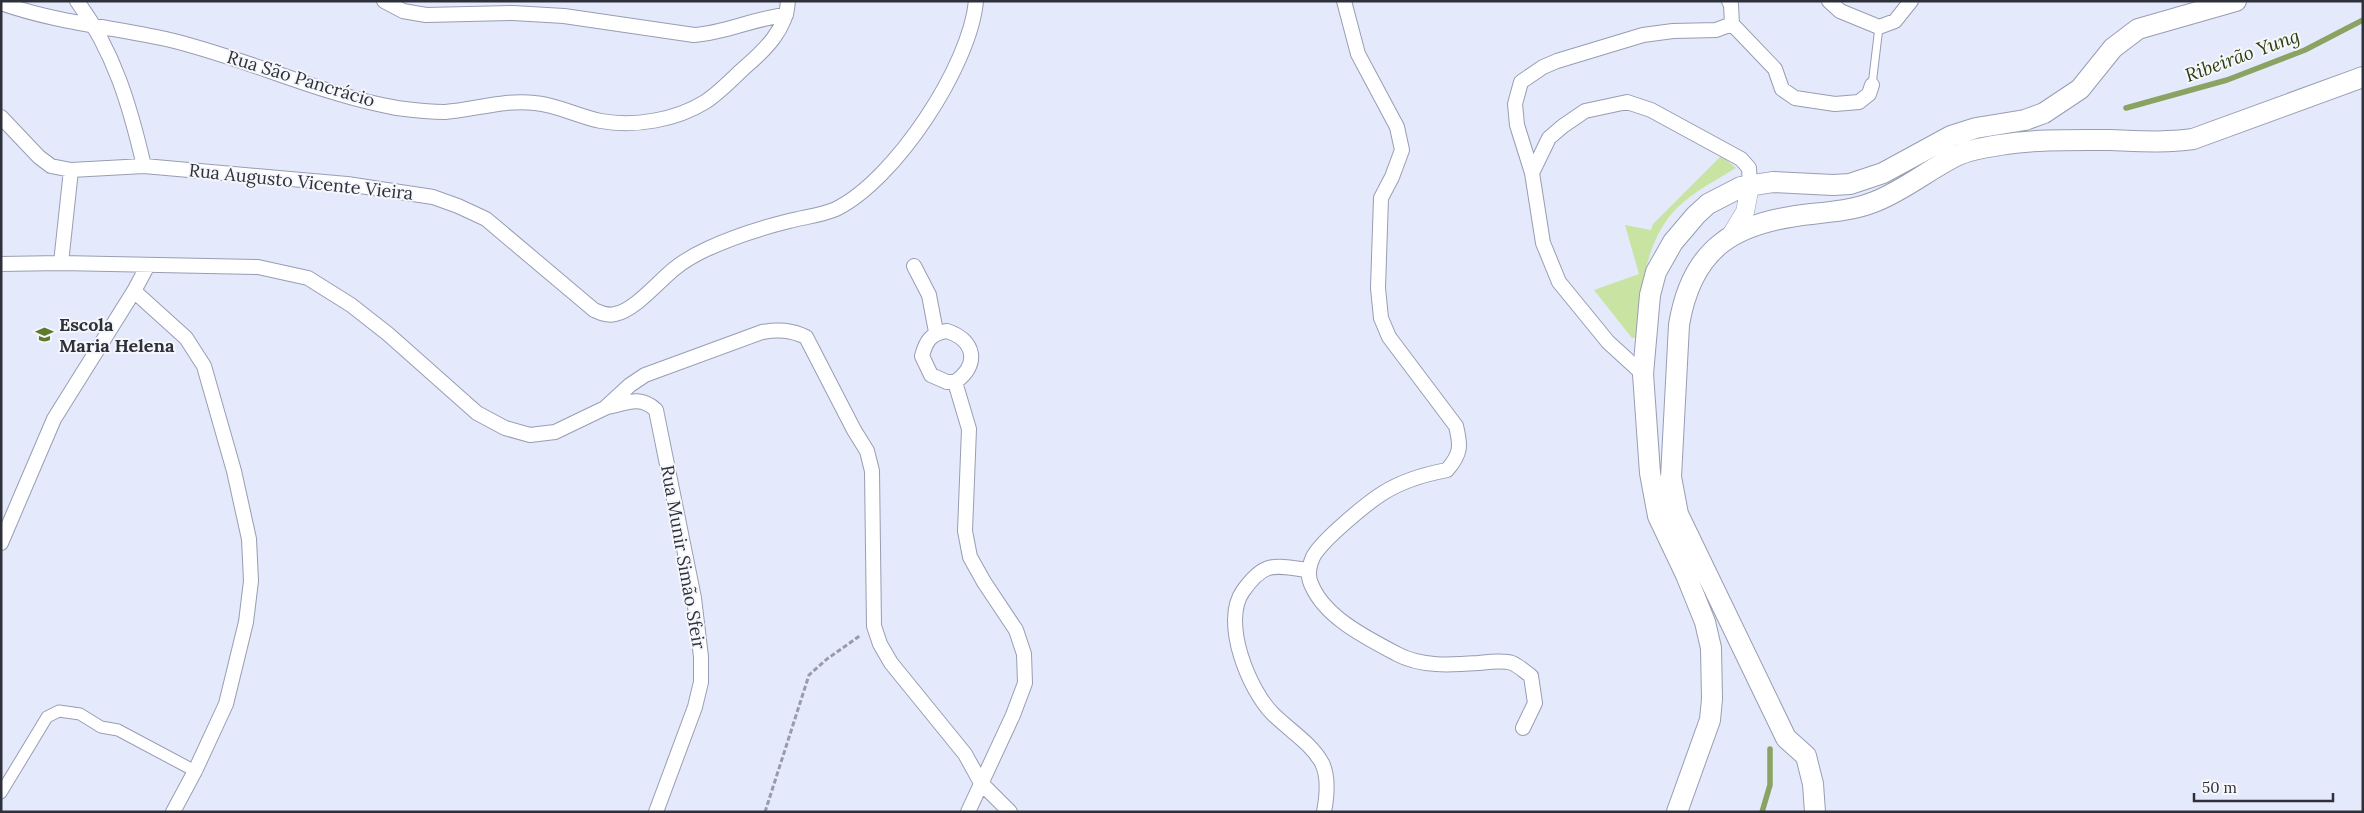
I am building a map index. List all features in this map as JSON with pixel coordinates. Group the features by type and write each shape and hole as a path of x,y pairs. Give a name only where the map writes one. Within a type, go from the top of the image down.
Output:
{"main road":[{"path":"1677,812 1710,720 1712,699 1711,648 1705,622 1690,583 1658,516 1650,473 1643,374 1650,295 1656,272 1674,242 1696,214 1722,196 1741,188 1774,182 1850,184 1883,173 1950,136 1976,128 2000,126 2044,113 2080,89 2113,48 2138,29 2236,1"},
{"path":"1815,812 1806,756 1786,738 1678,514 1671,477 1679,324 1682,306 1693,278 1708,254 1731,234 1771,221 1824,214 1874,202 1958,155 2001,145 2028,143 2109,140 2167,143 2193,139 2363,77"}],"street":[{"path":"77,1 96,28 118,76 132,116 144,166"},
{"path":"384,1 403,11 426,15 513,14 564,16 694,35 712,34 766,17 787,8"},
{"name":"Rua Augusto Vicente Vieira","path":"1,117 39,158 51,166 71,170 144,166 347,184 433,197 486,219 594,310 604,315 617,314 630,308 676,267 707,249 761,228 835,210 860,194 898,155 936,103 958,62 976,1"},
{"path":"1344,1 1358,54 1397,127 1402,150 1392,177 1381,198 1378,280 1381,318 1389,336 1456,426 1460,444 1456,460 1447,470 1403,483 1383,493 1323,545 1314,556 1308,570 1311,585 1320,599 1343,622 1398,655 1427,663 1512,663 1531,676 1535,703 1523,728"},
{"path":"1729,1 1732,5 1732,24 1775,69 1782,89 1795,98 1835,104 1859,102 1869,94 1872,84"},
{"path":"1829,1 1840,11 1879,27 1895,21 1911,1"},
{"name":"Rua São Pancrácio","path":"1,3 96,28 166,39 230,57 348,97 399,108 445,112 501,102 535,102 601,121 636,123 680,116 706,101 752,61 776,35 787,8"},
{"path":"1643,374 1608,342 1559,282 1543,243 1532,173 1517,125 1514,104 1521,82 1530,74 1558,61 1643,35 1673,30 1716,30 1732,24"},
{"path":"1532,173 1549,138 1563,126 1585,111 1603,105 1627,102 1651,110 1741,159 1749,168 1750,186 1745,212 1731,234"},
{"path":"61,262 71,170"},
{"path":"1,264 61,262 258,267 308,278 351,305 388,334 477,413 505,428 530,435 555,432 605,408 645,375 762,332 777,329 792,331 806,337 854,430 868,451 872,471 874,626 880,644 891,663 965,754 981,783 1010,812"},
{"path":"1,543 54,419 134,291 148,265"},
{"path":"914,266 931,300 936,332"},
{"path":"134,291 186,338 204,366 234,470 249,539 251,581 246,622 226,704 195,771 173,812"},
{"path":"947,331 956,334 969,345 970,362 960,378 955,382 947,382 931,375 924,362 922,356 927,340 936,332 947,331"},
{"path":"955,382 969,429 965,532 970,557 1016,630 1024,654 1024,683 1013,715 968,812"},
{"name":"Rua Munir Simão Sfeir","path":"605,408 635,401 647,402 656,410 695,608 701,657 701,682 695,707 656,812"},
{"path":"1308,570 1272,566 1255,574 1240,595 1235,608 1234,622 1240,651 1253,683 1272,712 1310,747 1322,764 1327,784 1324,812"},
{"path":"1,793 47,717 58,710 80,714 101,727 118,730 195,771"}],"lane":[{"path":"1872,84 1879,27"}],"path":[{"path":"765,812 809,675 827,659 874,626"}],"green space":[{"path":"1721,156 1736,168 1691,196 1678,207 1658,235 1646,268 1640,302 1637,337 1632,338 1594,290 1639,274 1625,225 1651,230 1653,224"}],"waterway":[{"name":"Ribeirão Yung","path":"2126,108 2227,80 2305,50 2363,20"},
{"name":"Ribeirão Yung","path":"1762,812 1770,785 1770,749"}],"place":[{"name":"Escola Maria Helena","path":"45,335"}]}
